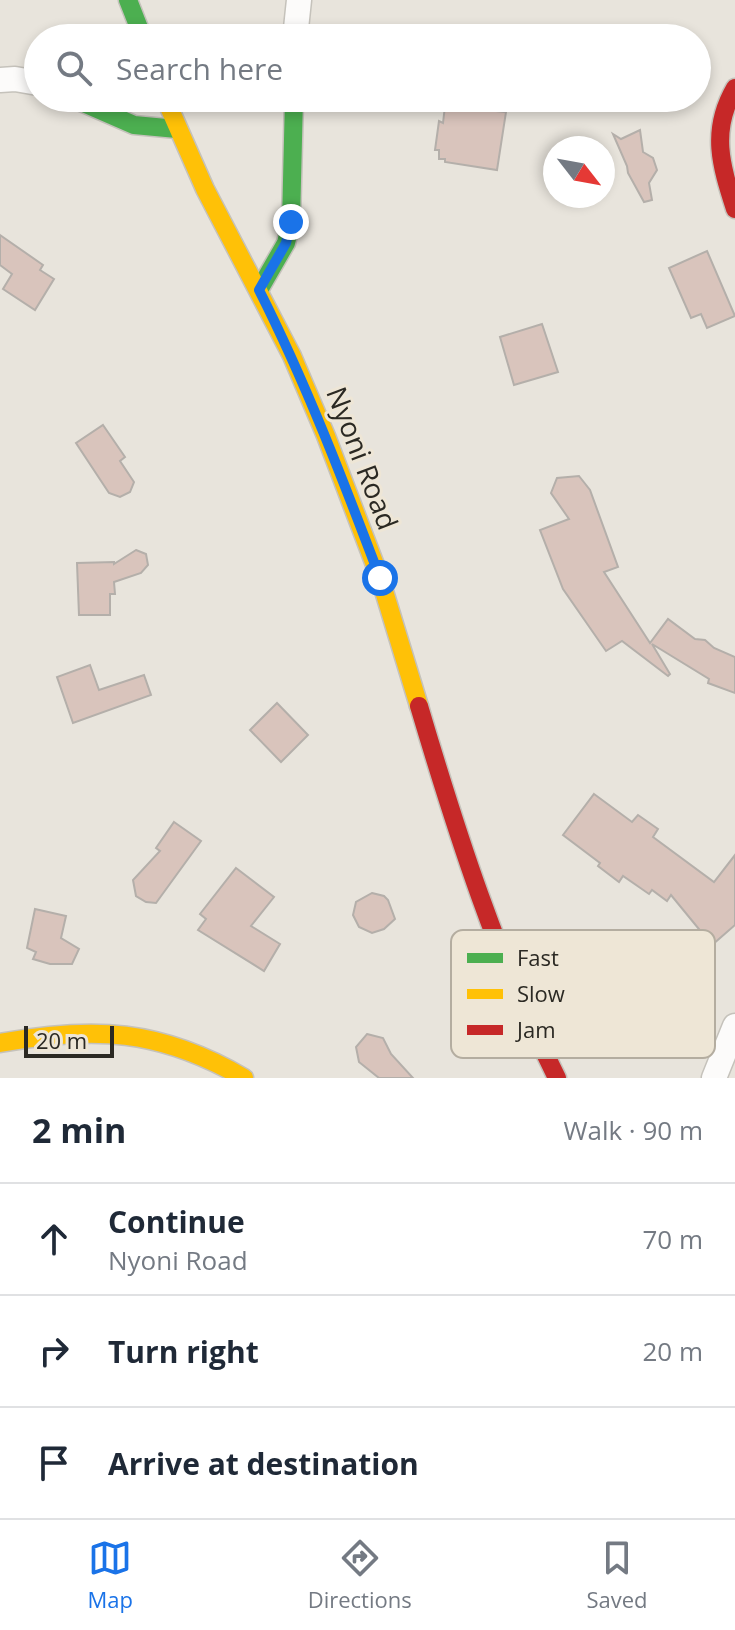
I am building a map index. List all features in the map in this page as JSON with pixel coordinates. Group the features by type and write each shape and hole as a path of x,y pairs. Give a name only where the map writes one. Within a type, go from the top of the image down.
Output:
{"street":[{"path":"128,0 137,24"},
{"path":"141,0 141,24"},
{"path":"296,24 299,0"},
{"path":"0,80 24,81"},
{"path":"735,88 724,105 718,128 719,154 735,209"},
{"path":"102,112 131,126 150,130 177,129"},
{"name":"Nyoni Road","path":"170,112 205,189 292,356 332,450 380,578 459,840 491,930"},
{"path":"259,290 286,243 291,222 294,112"},
{"path":"714,1078 735,1026"},
{"path":"0,1043 77,1034 136,1037 172,1044 212,1059 244,1078"},
{"name":"Nyoni Road","path":"547,1058 557,1078"}],"building":[{"path":"444,112 506,112 497,170 439,159 439,150 435,150 439,121 443,123"},
{"path":"640,130 643,152 653,158 657,170 649,183 652,200 644,202 628,173 613,134 621,139"},
{"path":"0,235 43,265 40,270 54,279 35,310 3,289 12,274 0,265"},
{"path":"707,251 735,316 707,328 701,314 691,318 669,268"},
{"path":"542,324 558,372 514,385 500,337"},
{"path":"103,425 125,457 120,461 134,482 130,492 120,497 109,493 76,443"},
{"path":"579,476 590,490 618,567 604,572 650,643 668,619 695,639 705,640 714,648 735,657 735,693 708,683 709,679 652,644 670,674 668,676 622,641 606,651 563,589 540,530 569,519 551,493 557,478"},
{"path":"136,550 146,554 148,565 141,573 114,582 115,594 110,594 110,615 79,615 77,563 114,564"},
{"path":"90,665 99,690 144,675 151,695 73,723 57,677"},
{"path":"277,703 308,735 281,762 250,730"},
{"path":"594,794 632,822 638,815 658,829 653,837 714,882 735,855 735,925 715,942 715,930 700,930 671,895 667,901 652,890 649,894 623,876 619,882 563,835"},
{"path":"174,822 201,841 156,903 146,902 136,896 133,880 160,851 156,848"},
{"path":"236,868 274,897 251,926 280,944 264,971 198,930 206,919 200,914"},
{"path":"372,893 388,900 395,919 384,929 372,933 359,927 353,915 356,902"},
{"path":"35,909 66,916 61,938 79,949 72,964 50,964 33,959 36,952 27,948"},
{"path":"367,1034 383,1038 391,1054 413,1078 379,1078 359,1062 356,1047"}],"traffic: fast":[{"path":"128,0 137,24"},
{"path":"104,112 134,125 177,129"},
{"path":"259,290 286,243 291,222 294,112"}],"traffic: slow":[{"path":"171,112 205,189 292,356 326,436 380,578 419,706"},
{"path":"0,1043 66,1034 126,1036 184,1049 244,1078"}],"traffic: jam":[{"path":"735,88 722,119 720,134 722,163 735,209"},
{"path":"419,706 493,930"},
{"path":"547,1058 557,1078"}],"route":[{"path":"291,222 286,243 259,290 292,356 326,436 380,578"}]}
